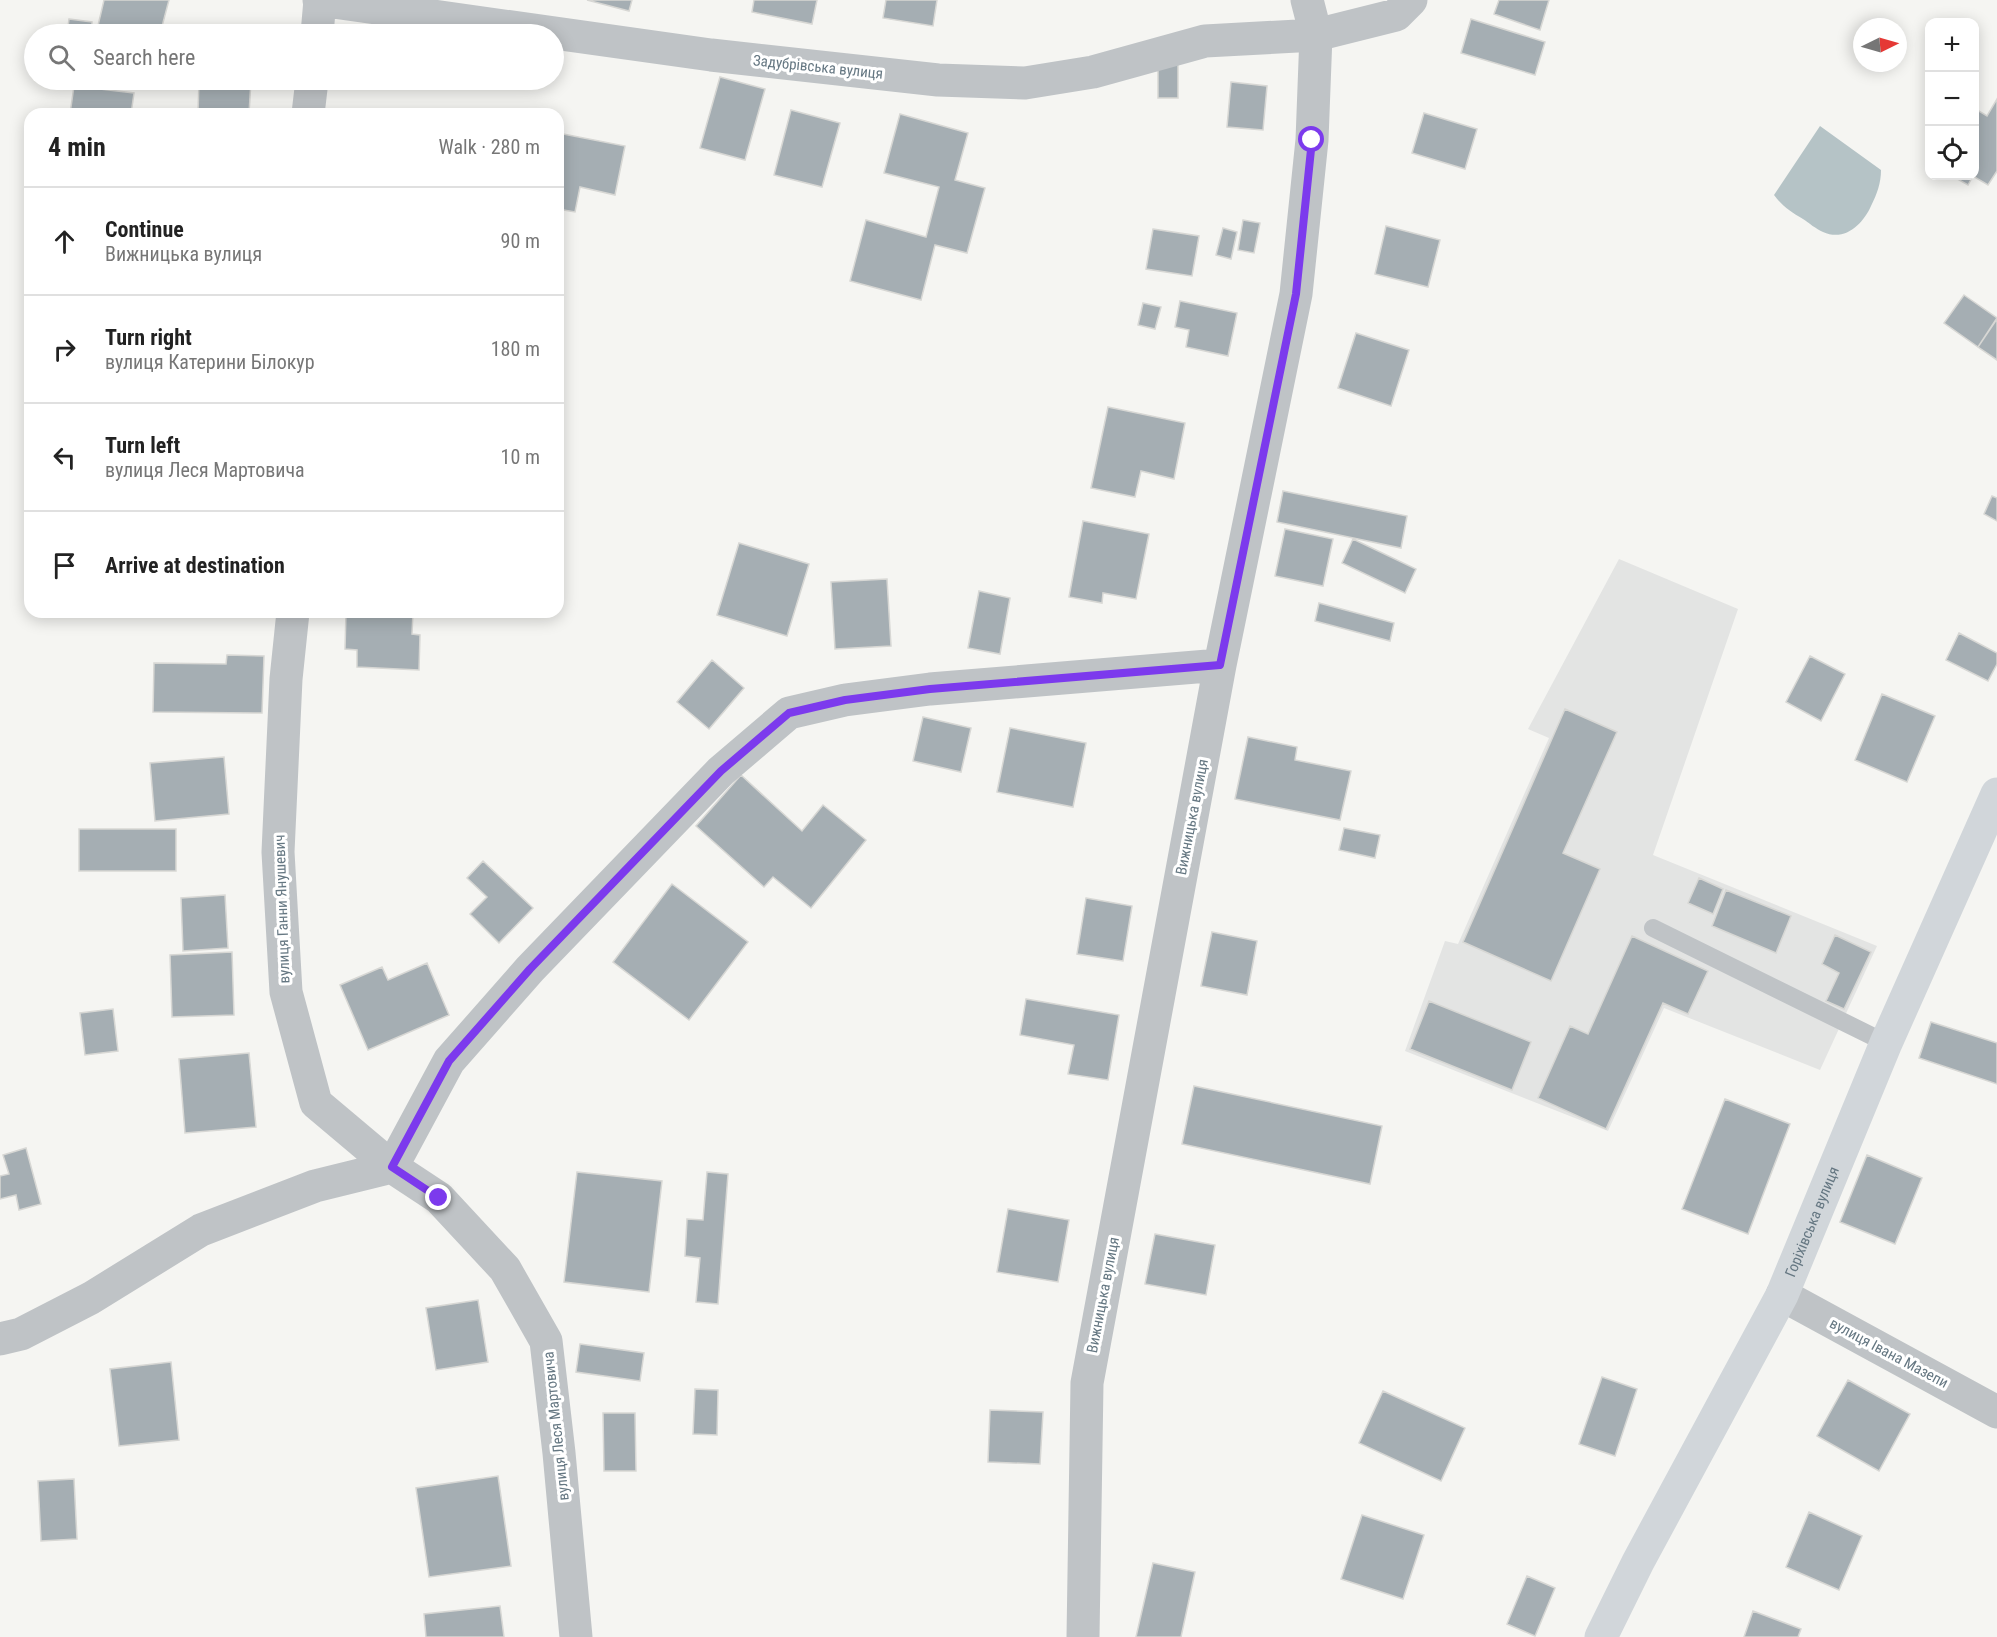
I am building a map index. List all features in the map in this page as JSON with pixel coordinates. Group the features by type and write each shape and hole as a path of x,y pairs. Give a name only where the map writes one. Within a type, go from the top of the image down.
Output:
{"street":[{"name":"Задубрівська вулиця","path":"320,0 491,24"},
{"path":"318,24 320,0"},
{"name":"Вижницька вулиця","path":"1083,1637 1087,1383 1220,665 1296,294 1312,140 1316,35 1306,0"},
{"name":"Задубрівська вулиця","path":"564,34 711,55 938,80 1025,83 1093,72 1205,41 1316,35 1396,15 1411,0"},
{"path":"309,108 311,90"},
{"name":"вулиця Ганни Янушевич","path":"292,618 286,679 278,852 285,992 316,1103 392,1167"},
{"path":"0,1339 21,1334 91,1298 201,1230 315,1186 392,1167 449,1061 530,969 721,771 789,713 845,700 930,689 1220,665"},
{"name":"Горіхівська вулиця","path":"1601,1637 1638,1562 1782,1295 1886,1043 1997,794"},
{"name":"вулиця Леся Мартовича","path":"392,1167 439,1198 505,1269 546,1341 576,1637"},
{"name":"вулиця Івана Мазепи","path":"1782,1295 1997,1412"}],"lane":[{"path":"1653,928 1886,1043"}],"shaded area":[{"path":"1820,126 1881,170 1878,188 1868,213 1852,230 1839,235 1818,229 1787,208 1774,195"},
{"path":"1619,559 1738,609 1653,855 1877,946 1820,1070 1664,1008 1608,1131 1405,1051 1445,941 1458,944 1549,738 1528,729"}],"building":[{"path":"104,0 169,0 163,24 98,24"},
{"path":"587,0 632,0 629,11"},
{"path":"754,0 817,0 812,24 752,12"},
{"path":"886,0 937,0 933,26 883,18"},
{"path":"1499,0 1549,0 1540,30 1494,14"},
{"path":"69,19 92,22 92,24 68,24"},
{"path":"1471,19 1545,42 1535,75 1461,53"},
{"path":"1158,58 1178,58 1178,98 1158,98"},
{"path":"720,77 765,89 745,160 700,148"},
{"path":"1231,82 1267,86 1263,130 1227,127"},
{"path":"73,90 134,93 132,108 71,108"},
{"path":"199,90 250,90 249,108 198,108"},
{"path":"1997,99 1997,171 1988,185 1979,180 1979,111 1987,116"},
{"path":"791,110 840,123 822,187 774,175"},
{"path":"1424,113 1477,129 1465,169 1412,153"},
{"path":"900,114 968,133 955,180 985,188 967,253 935,245 921,300 850,281 866,220 926,237 939,187 884,173"},
{"path":"564,134 625,146 615,195 580,187 575,212 564,210"},
{"path":"1959,180 1971,180 1968,185"},
{"path":"1243,220 1260,223 1254,253 1238,250"},
{"path":"1386,226 1440,240 1428,287 1375,274"},
{"path":"1223,228 1237,232 1231,259 1216,255"},
{"path":"1153,229 1199,236 1192,276 1146,269"},
{"path":"1964,295 1997,318 1978,347 1944,323"},
{"path":"1180,301 1237,313 1228,356 1186,347 1189,330 1175,327"},
{"path":"1143,303 1161,307 1155,329 1138,325"},
{"path":"1997,319 1997,360 1978,347"},
{"path":"1356,333 1409,350 1391,406 1338,388"},
{"path":"1108,407 1185,423 1174,479 1141,471 1135,497 1091,488"},
{"path":"1283,491 1407,516 1401,548 1277,522"},
{"path":"1992,496 1997,498 1997,521 1984,514"},
{"path":"1083,521 1149,534 1136,599 1103,593 1102,603 1069,597"},
{"path":"1285,529 1333,539 1323,586 1275,576"},
{"path":"1353,539 1416,569 1405,593 1342,563"},
{"path":"739,543 809,564 787,636 717,615"},
{"path":"887,579 891,646 835,649 831,582"},
{"path":"979,591 1010,598 1000,654 968,648"},
{"path":"1319,603 1394,623 1390,641 1315,621"},
{"path":"346,618 413,618 412,634 420,635 419,670 357,667 357,650 345,649"},
{"path":"1959,633 1997,653 1997,664 1988,681 1946,660"},
{"path":"227,655 264,656 262,713 153,712 154,663 226,664"},
{"path":"1810,656 1845,674 1821,721 1786,702"},
{"path":"712,660 744,688 709,729 677,702"},
{"path":"1882,694 1935,716 1907,782 1855,760"},
{"path":"1565,709 1617,732 1563,853 1600,869 1551,981 1463,942"},
{"path":"923,717 971,728 961,772 913,761"},
{"path":"1010,728 1086,743 1073,807 997,792"},
{"path":"1248,737 1297,747 1295,760 1351,771 1340,820 1235,799"},
{"path":"224,757 229,814 155,821 150,763"},
{"path":"741,775 802,831 823,805 866,840 811,908 773,877 764,887 696,826"},
{"path":"1344,828 1380,835 1375,858 1339,850"},
{"path":"79,829 176,829 176,871 79,871"},
{"path":"483,861 533,908 499,943 470,914 487,897 467,878"},
{"path":"1699,878 1723,889 1713,914 1688,903"},
{"path":"672,884 748,942 689,1020 613,962"},
{"path":"1726,890 1791,916 1776,953 1712,926"},
{"path":"225,895 228,948 183,951 181,898"},
{"path":"1086,898 1132,906 1123,961 1077,954"},
{"path":"1212,932 1257,941 1247,995 1201,986"},
{"path":"1835,935 1871,952 1844,1009 1826,1001 1839,973 1822,964"},
{"path":"1632,936 1708,971 1688,1014 1663,1003 1606,1129 1538,1098 1570,1026 1588,1034"},
{"path":"232,952 234,1015 172,1017 170,955"},
{"path":"427,963 449,1015 368,1050 340,985 382,967 388,980"},
{"path":"1026,999 1119,1015 1108,1080 1068,1074 1074,1045 1020,1035"},
{"path":"1429,1001 1531,1042 1512,1090 1410,1049"},
{"path":"113,1009 118,1051 85,1055 80,1013"},
{"path":"1931,1022 1997,1043 1997,1084 1919,1058"},
{"path":"249,1053 256,1127 185,1133 179,1059"},
{"path":"1194,1086 1382,1126 1370,1184 1182,1144"},
{"path":"1725,1099 1790,1124 1748,1234 1682,1209"},
{"path":"26,1148 41,1204 19,1210 16,1195 0,1199 0,1176 9,1174 3,1155"},
{"path":"1867,1155 1922,1178 1895,1244 1840,1222"},
{"path":"577,1172 662,1181 649,1292 564,1282"},
{"path":"707,1172 728,1174 718,1304 696,1302 700,1258 685,1256 687,1219 703,1220"},
{"path":"1008,1209 1069,1220 1058,1282 997,1272"},
{"path":"1155,1234 1215,1245 1206,1295 1145,1284"},
{"path":"478,1300 488,1362 436,1370 426,1308"},
{"path":"580,1344 644,1353 640,1381 576,1372"},
{"path":"171,1362 179,1440 119,1446 110,1369"},
{"path":"1602,1377 1637,1389 1615,1456 1579,1444"},
{"path":"1848,1380 1910,1414 1879,1471 1817,1436"},
{"path":"695,1389 718,1390 717,1435 693,1434"},
{"path":"1383,1391 1465,1428 1441,1481 1359,1443"},
{"path":"990,1410 1043,1412 1040,1464 988,1462"},
{"path":"603,1413 635,1413 636,1471 604,1471"},
{"path":"498,1476 511,1566 429,1577 416,1488"},
{"path":"74,1479 77,1539 41,1541 38,1481"},
{"path":"1809,1512 1862,1536 1839,1590 1786,1567"},
{"path":"1362,1515 1424,1535 1403,1599 1341,1579"},
{"path":"1153,1563 1195,1572 1181,1637 1136,1637"},
{"path":"1527,1576 1555,1588 1535,1636 1507,1624"},
{"path":"500,1606 504,1637 426,1637 424,1614"},
{"path":"1753,1611 1801,1629 1798,1637 1744,1637"}],"route":[{"path":"439,1198 392,1167 449,1061 530,969 721,771 789,713 845,700 930,689 1220,665 1296,294 1312,140"}]}
